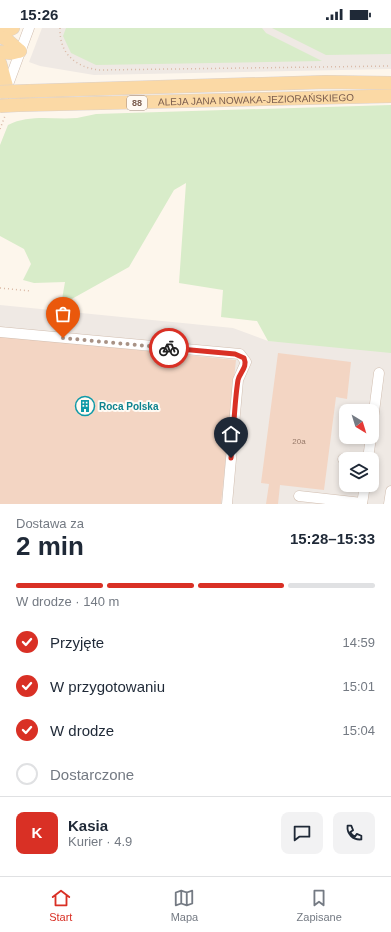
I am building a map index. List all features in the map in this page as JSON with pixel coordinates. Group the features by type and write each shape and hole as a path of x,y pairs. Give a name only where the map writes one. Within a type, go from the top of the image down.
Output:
{"main road":[{"path":"0,36 13,28"},
{"path":"0,36 20,51"},
{"path":"0,52 12,53 20,51"},
{"path":"0,63 4,90 29,91 326,82 391,83"},
{"name":"ALEJA JANA NOWAKA-JEZIORAŃSKIEGO","path":"0,106 391,96"}],"street":[{"path":"0,106 4,90 29,28"},
{"path":"0,332 240,354 246,362 238,380 227,504"},
{"path":"375,404 379,373"},
{"path":"389,504 391,491"},
{"path":"300,496 362,504 364,492"}],"path":[{"path":"60,28 60,38 66,55 80,65 99,70 391,66"},
{"path":"0,288 31,291"}],"shaded area":[{"path":"42,28 391,28 391,69 94,75 40,66 29,62"},
{"path":"0,305 233,328 268,341 391,344 391,504 0,504"}],"green space":[{"path":"66,28 262,28 266,33 322,61 96,65 71,53 63,36"},
{"path":"272,28 391,28 391,54 326,55"},
{"path":"391,105 391,353 268,341 257,321 221,317 223,290 179,283 186,183 174,190 129,267 61,305 65,282 34,283 23,280 31,264 24,249 0,236 0,145 8,125 16,122 33,118 77,118 96,114"}],"building":[{"path":"0,336 236,360 221,504 0,504"},
{"path":"278,353 351,362 347,399 336,397 324,490 280,485 278,504 266,504 269,484 261,483"}],"way so far":[{"path":"63,338 169,348"}],"place":[{"name":"Roca Polska","path":"85,406"}],"route":[{"path":"169,348 240,354 244,358 246,362 245,368 240,374 238,380 231,458"}]}
